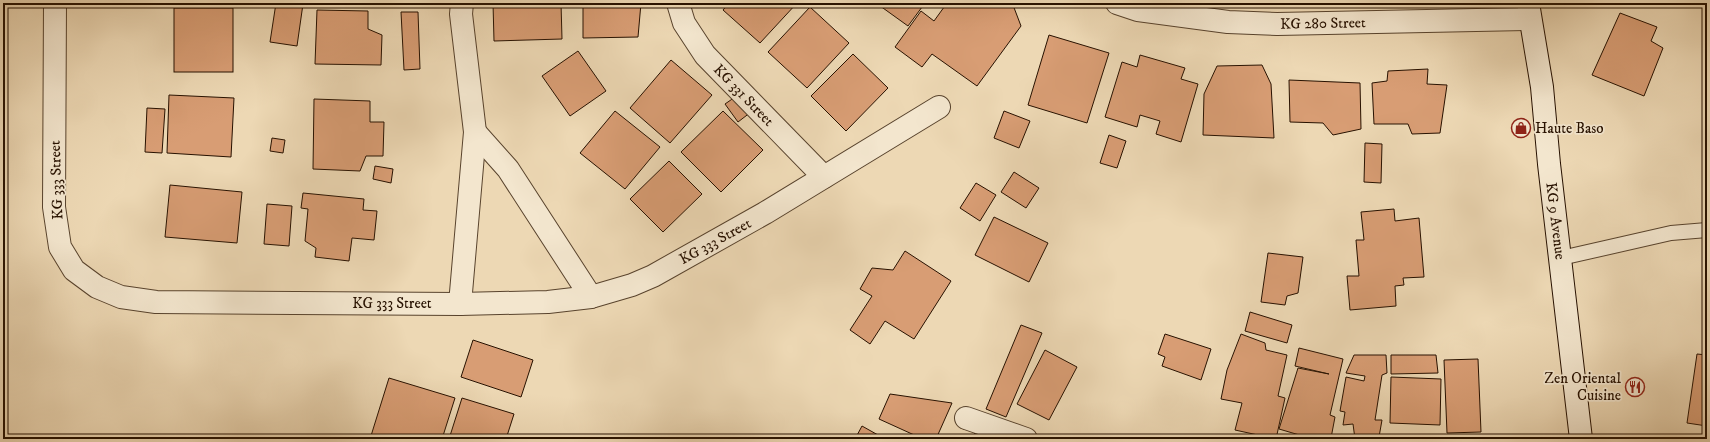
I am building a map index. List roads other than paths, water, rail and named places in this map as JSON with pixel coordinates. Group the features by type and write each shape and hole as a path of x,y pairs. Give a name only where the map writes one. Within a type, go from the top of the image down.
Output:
{"street":[{"name":"KG 333 Street","path":"55,3 54,207 60,247 74,270 97,287 121,297 156,302 460,304 548,302 591,297 632,285 653,276 765,213 939,108"},
{"path":"460,304 475,132 461,14 462,3"},
{"name":"KG 331 Street","path":"678,3 684,23 705,54 824,177"},
{"name":"KG 280 Street","path":"1117,3 1138,10 1228,12 1277,24 1529,11"},
{"name":"KG 9 Avenue","path":"1529,11 1542,87 1549,164 1581,439"},
{"path":"475,132 508,169 591,297"},
{"path":"966,418 1026,439"}],"lane":[{"path":"1561,258 1671,233 1707,230"}],"place":[{"name":"Haute Baso","path":"1521,128"},
{"name":"Zen Oriental Cuisine","path":"1635,387"}]}
